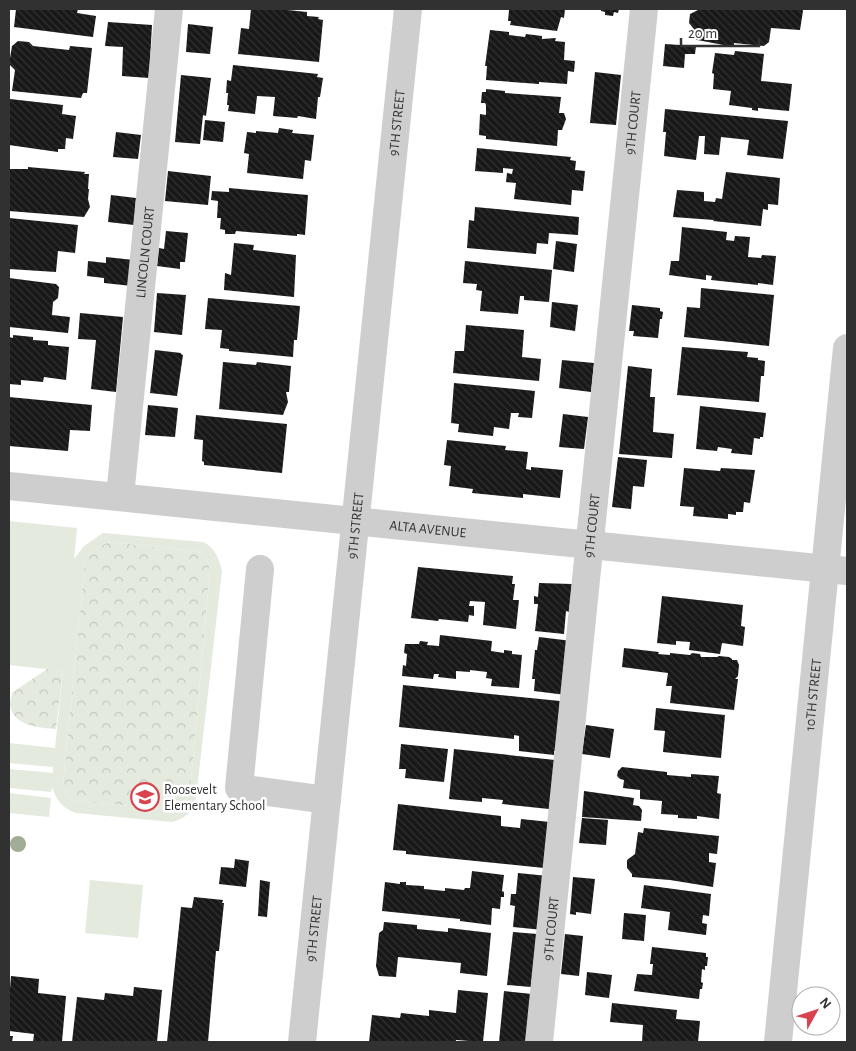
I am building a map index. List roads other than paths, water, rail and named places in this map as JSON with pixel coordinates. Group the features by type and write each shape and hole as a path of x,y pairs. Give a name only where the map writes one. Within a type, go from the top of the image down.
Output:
{"street":[{"name":"LINCOLN COURT","path":"120,496 169,9"},
{"name":"9TH STREET","path":"302,1042 408,9"},
{"name":"9TH COURT","path":"539,1042 644,9"},
{"name":"10TH STREET","path":"778,1042 836,570 847,348"},
{"name":"ALTA AVENUE","path":"9,486 836,570"},
{"path":"260,568 239,788 327,800"}],"place":[{"name":"Roosevelt Elementary School","path":"145,797"}]}
